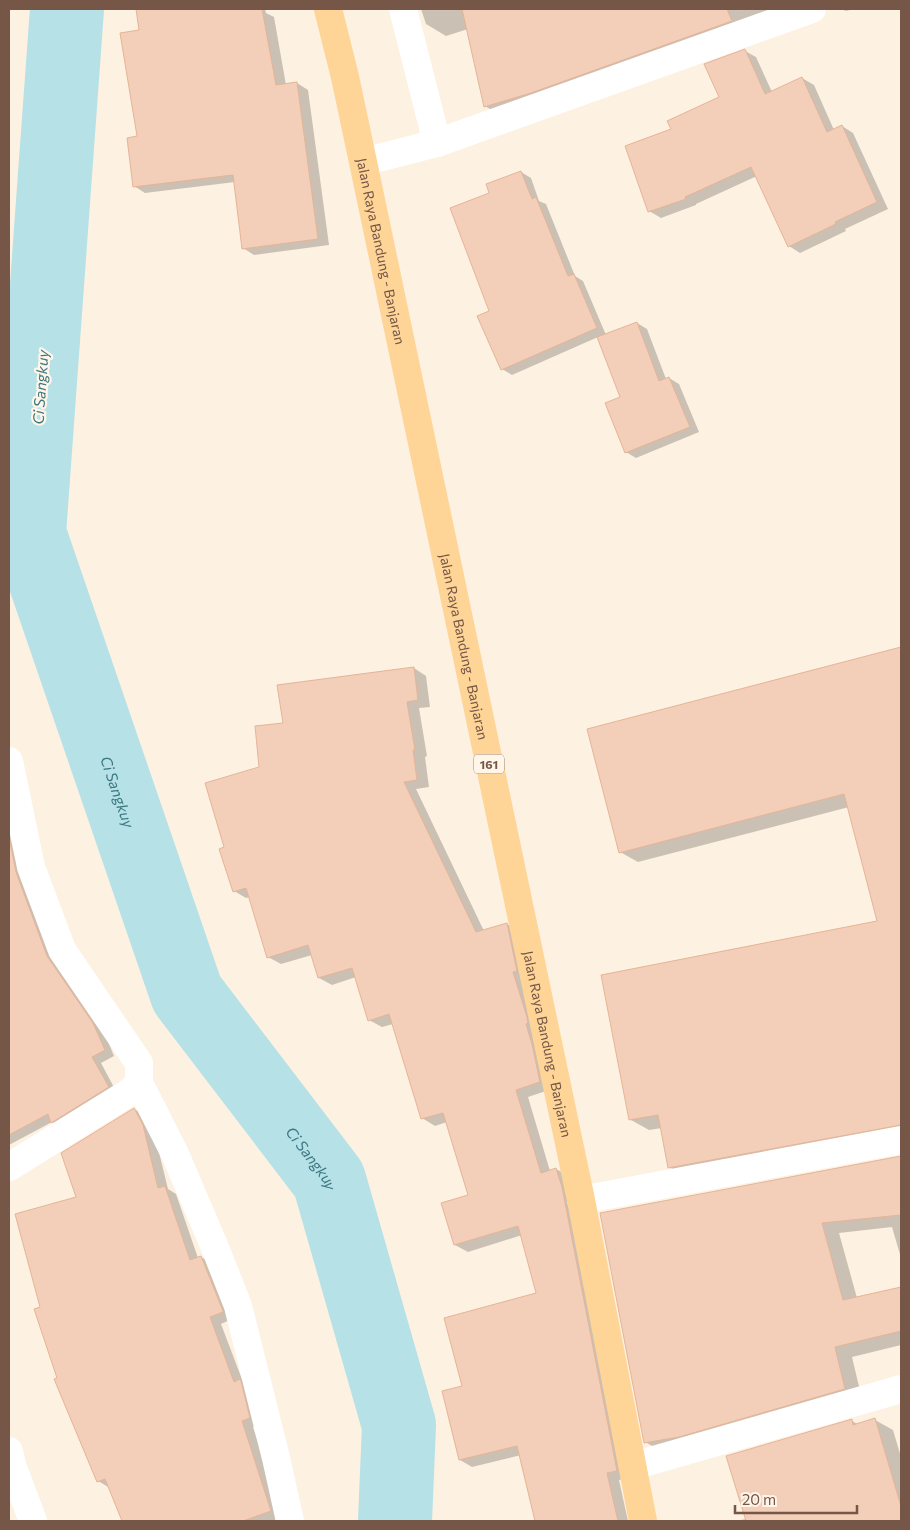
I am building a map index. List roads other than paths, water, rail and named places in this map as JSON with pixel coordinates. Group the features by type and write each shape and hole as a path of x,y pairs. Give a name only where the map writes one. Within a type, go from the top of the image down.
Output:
{"main road":[{"name":"Jalan Raya Bandung - Banjaran","path":"328,9 345,77 581,1200 643,1521"}],"street":[{"path":"403,9 437,143"},
{"path":"363,162 437,143 812,9"},
{"path":"9,761 32,867 62,950 139,1063 139,1083 175,1154 238,1306 290,1521"},
{"path":"9,1167 130,1092 139,1083"},
{"path":"581,1200 901,1140"},
{"path":"633,1466 901,1389"},
{"path":"9,1451 12,1465 34,1521"}],"waterway":[{"name":"Ci Sangkuy","path":"67,9 29,533 187,994 329,1180 399,1425 395,1521"}]}
